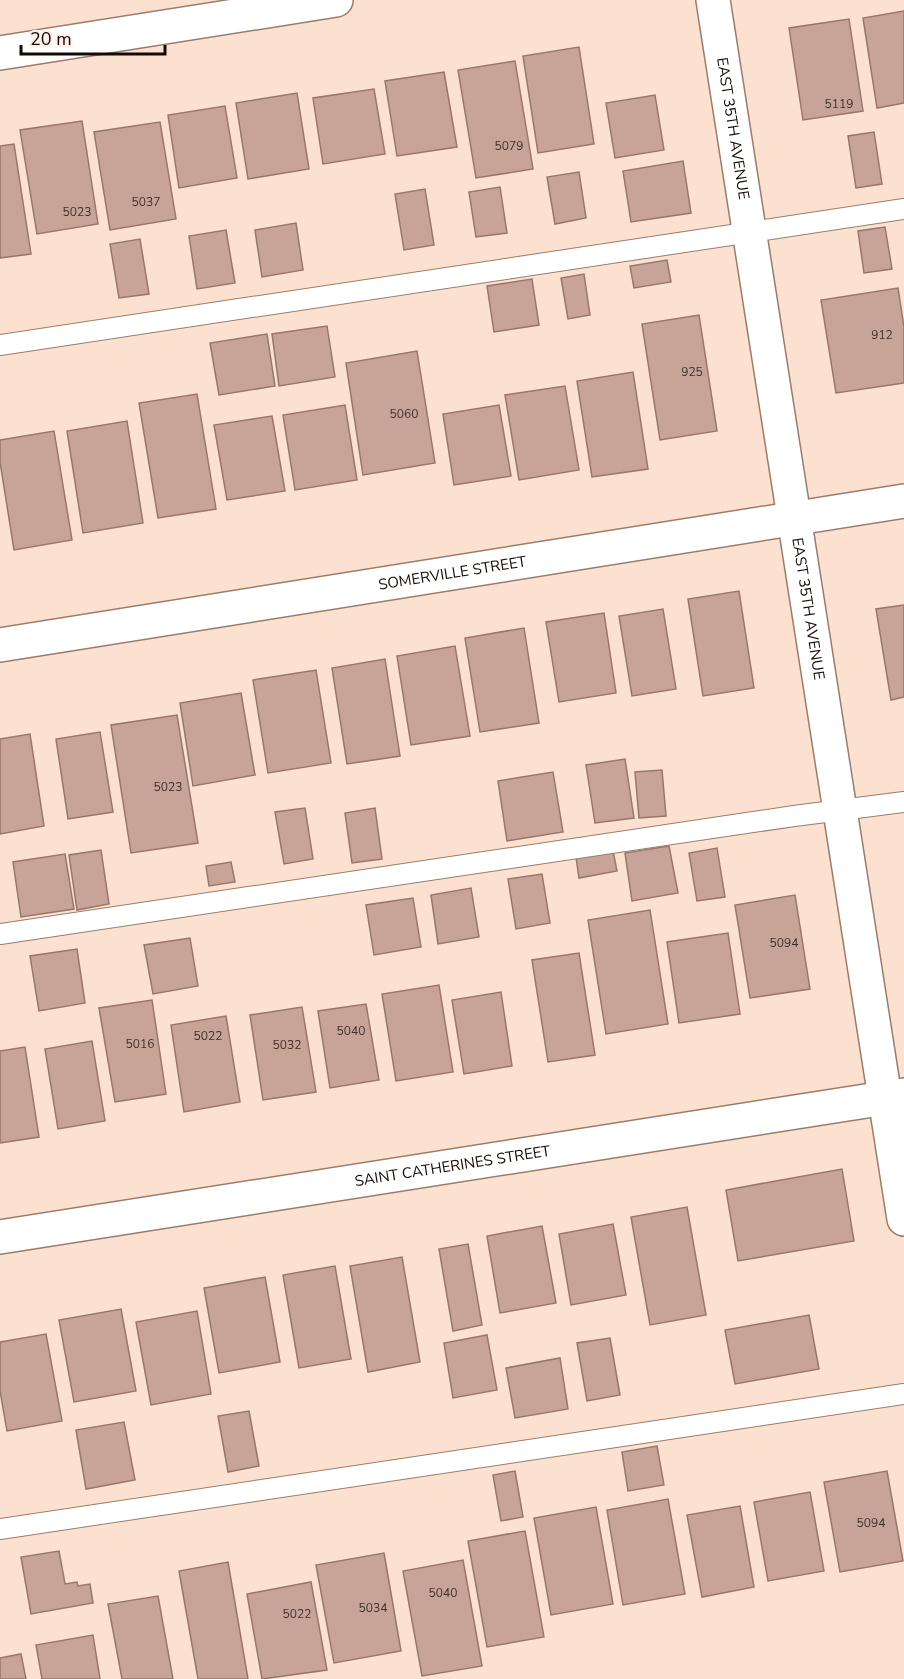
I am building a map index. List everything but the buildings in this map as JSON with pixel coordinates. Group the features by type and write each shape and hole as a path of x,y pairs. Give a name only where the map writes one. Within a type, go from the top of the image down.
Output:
{"street":[{"path":"0,53 336,0"},
{"name":"EAST 35TH AVENUE","path":"714,0 841,810 895,1096 904,1219"},
{"name":"SOMERVILLE STREET","path":"0,645 904,501"},
{"name":"SAINT CATHERINES STREET","path":"0,1237 895,1096"}],"lane":[{"path":"0,345 750,234 904,209"},
{"path":"0,934 904,802"},
{"path":"0,1529 904,1394"}]}
